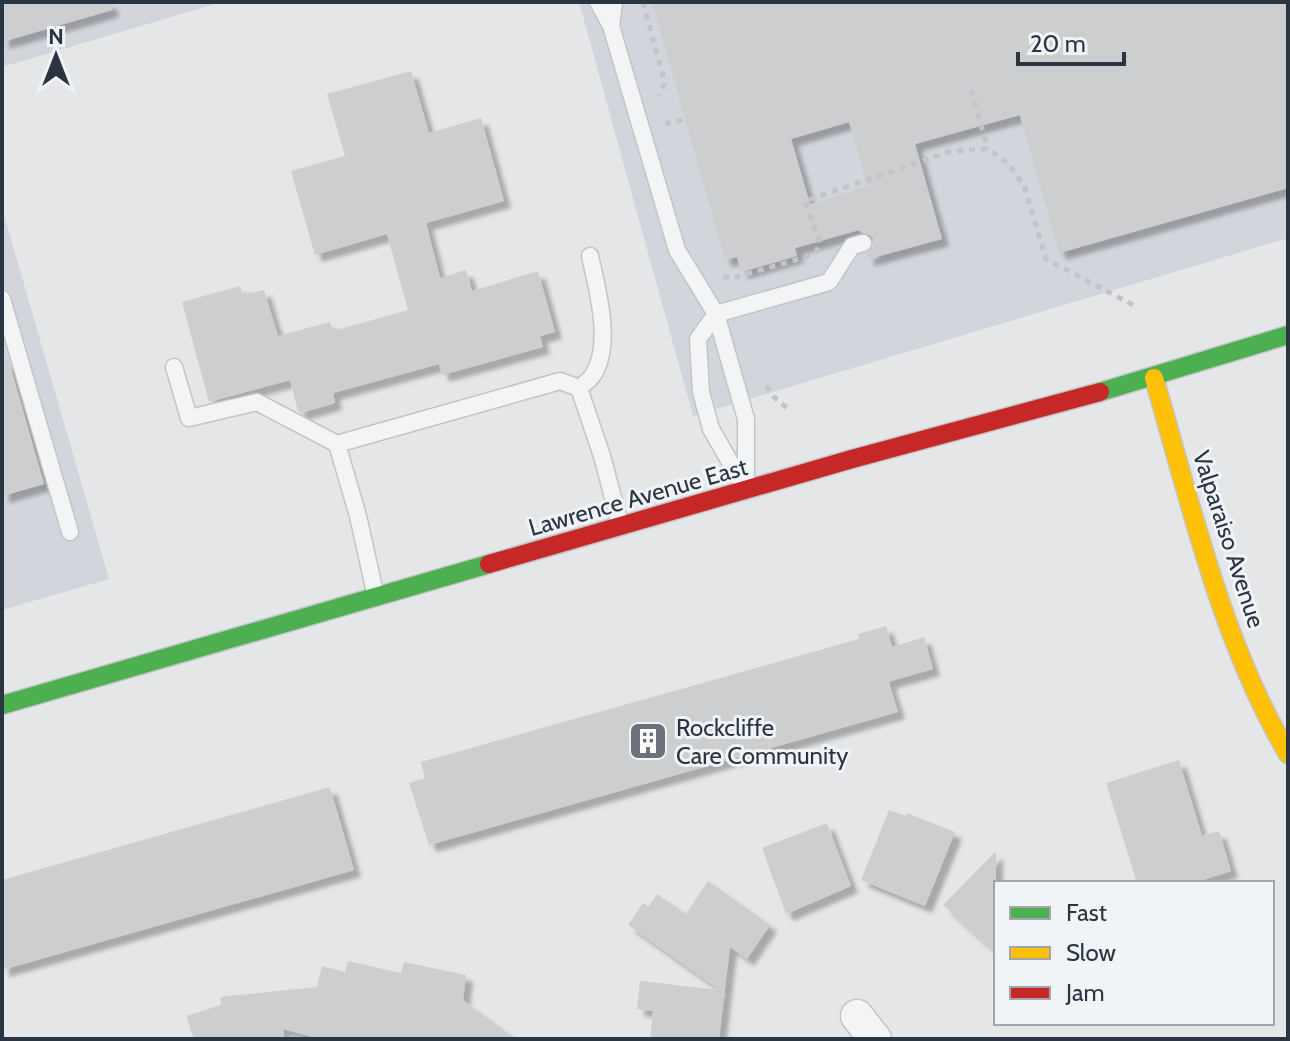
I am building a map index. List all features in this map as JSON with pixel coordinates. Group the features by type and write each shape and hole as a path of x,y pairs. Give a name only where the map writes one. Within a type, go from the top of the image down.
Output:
{"main road":[{"name":"Lawrence Avenue East","path":"2,705 852,459 1154,378 1288,335"},
{"name":"Valparaiso Avenue","path":"1154,378 1197,531 1235,638 1273,730 1288,754"}],"lane":[{"path":"598,2 611,26 677,250 716,314 746,419 746,491"},
{"path":"611,26 614,2"},
{"path":"746,491 711,429 701,392 698,339 716,314 829,282 852,246 863,243"},
{"path":"579,388 594,374 603,340 601,306 590,256"},
{"path":"2,299 70,532"},
{"path":"174,367 189,418 257,402 337,444 560,381 579,388"},
{"path":"579,388 621,527"},
{"path":"337,444 358,516 376,597"}],"path":[{"path":"643,2 665,83 657,100"},
{"path":"971,90 988,149"},
{"path":"660,112 668,139"},
{"path":"664,124 685,119"},
{"path":"713,271 720,277 733,278 816,252 820,243 805,201 940,154 988,149 1008,163 1024,186 1046,259 1137,307"},
{"path":"760,376 774,397 787,408"}],"shaded area":[{"path":"2,2 222,2 2,67"},
{"path":"579,2 1288,2 1288,238 693,416"},
{"path":"2,208 109,579 2,610"}],"building":[{"path":"2,2 110,2 112,10 2,42"},
{"path":"652,2 1288,2 1288,188 1059,253 1020,115 915,144 942,239 868,259 866,254 873,247 873,239 859,230 795,248 797,256 741,272 737,257 725,260","holes":["849,122 867,186 810,204 791,139"]},
{"path":"411,71 429,133 481,118 504,201 426,223 440,278 466,270 472,291 538,271 555,332 540,336 543,347 442,375 439,364 333,393 335,403 301,413 290,380 209,402 182,302 240,286 243,295 264,290 278,336 330,322 333,331 408,310 387,234 315,255 291,171 345,156 327,94"},
{"path":"9,361 44,484 2,496 2,362"},
{"name":"Rockcliffe Care Community","path":"886,626 892,647 924,637 933,669 889,683 898,712 429,845 409,783 425,778 421,762 859,639 858,634"},
{"path":"1179,760 1202,836 1219,831 1231,871 1199,881 1136,881 1106,783"},
{"path":"330,787 354,870 2,970 2,880"},
{"path":"889,810 906,816 907,813 955,832 925,906 861,880"},
{"path":"827,823 851,886 786,914 762,848"},
{"path":"996,851 994,951 943,905"},
{"path":"708,881 770,925 747,959 730,947 719,1039 650,1039 653,1011 637,1009 640,981 720,990 628,925 643,903 649,906 657,894 686,914"},
{"path":"348,961 401,973 404,962 466,975 463,1000 516,1039 321,1039 283,1029 284,1039 194,1039 186,1016 221,1005 220,997 317,987 322,966 345,972"}],"traffic: fast":[{"path":"1100,392 1288,335"},
{"path":"2,705 489,564"}],"traffic: slow":[{"path":"1154,378 1226,618 1244,665 1288,754"}],"traffic: jam":[{"path":"489,564 852,459 1100,392"}],"place":[{"name":"Rockcliffe Care Community","path":"648,741"}]}
